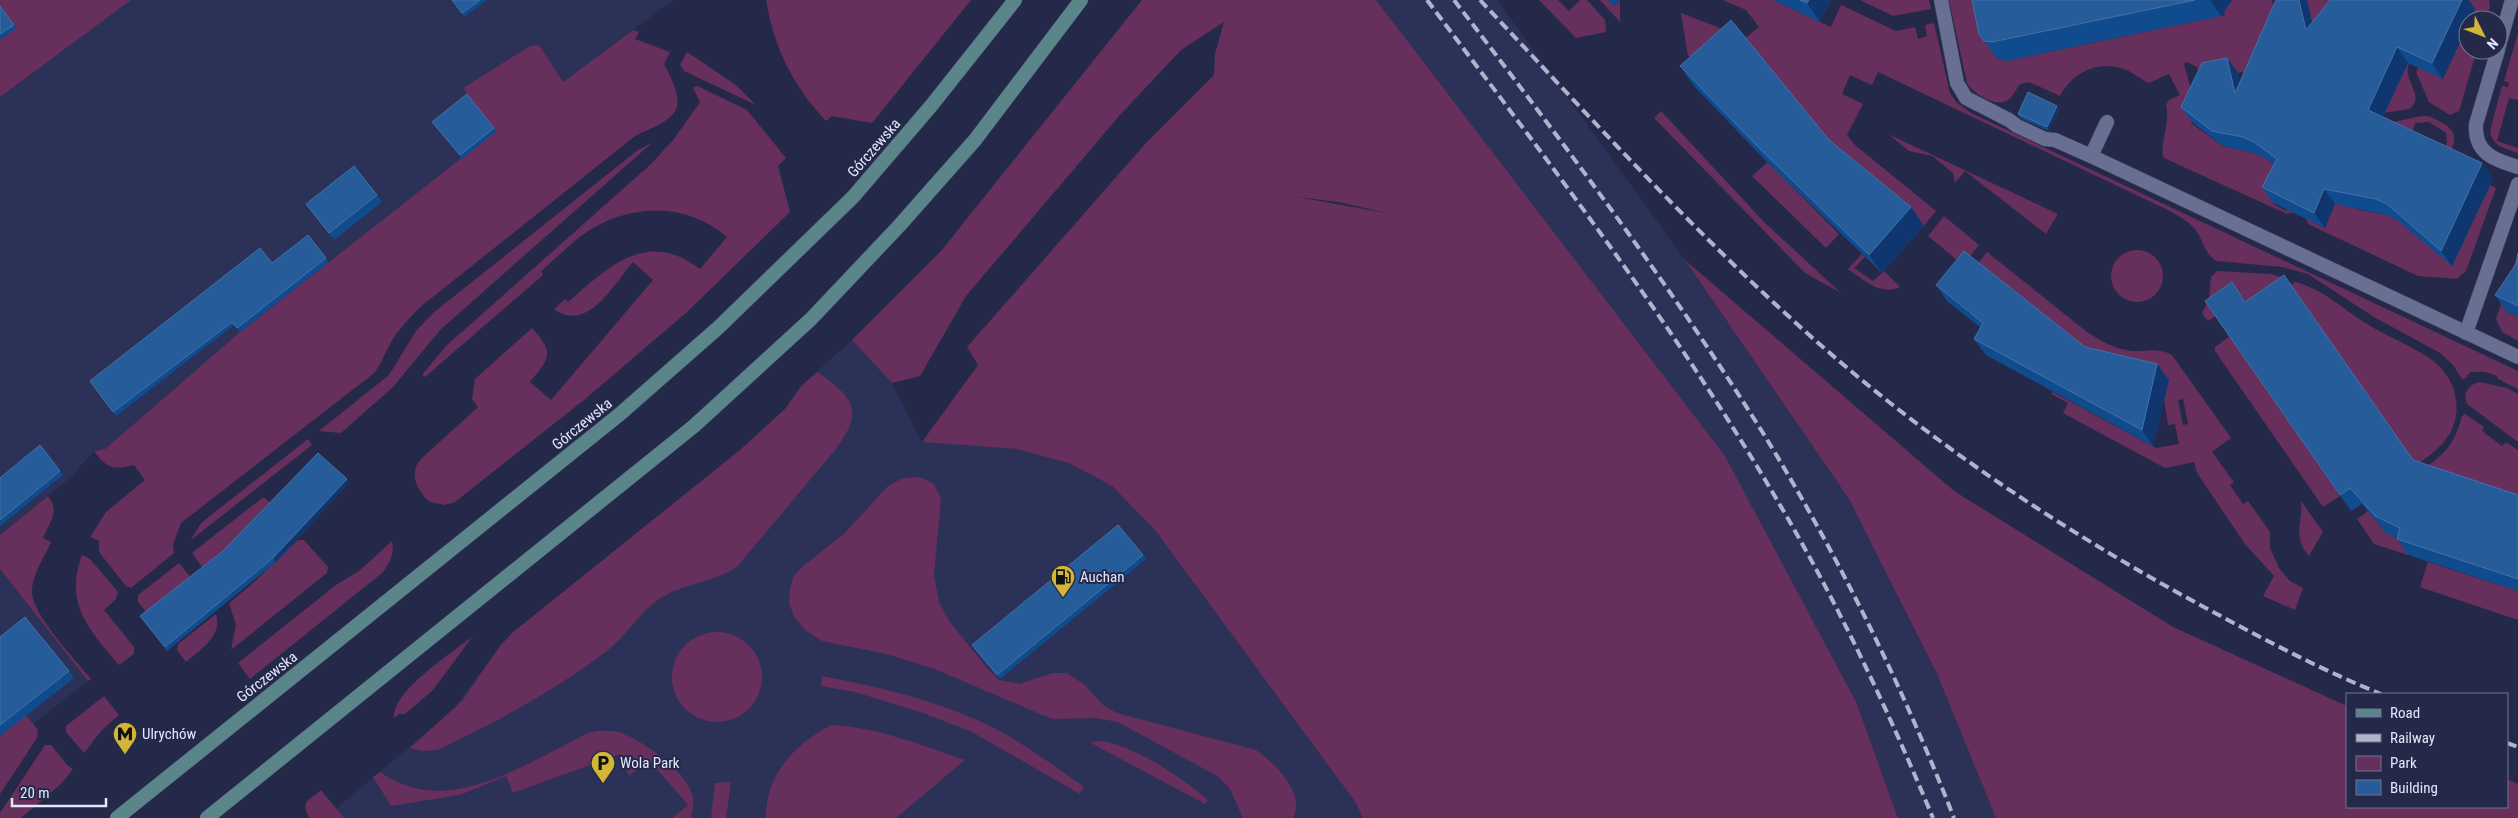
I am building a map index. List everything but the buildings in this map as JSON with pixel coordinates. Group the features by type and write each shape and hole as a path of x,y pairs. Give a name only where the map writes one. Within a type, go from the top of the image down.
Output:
{"main road":[{"name":"Górczewska","path":"117,818 620,414 719,327 853,197 931,106 1015,0"},
{"path":"207,818 694,426 811,319 899,226 975,140 1081,0"}],"street":[{"path":"1941,0 1957,83 1966,98 2045,140 2055,140 2091,156 2518,357"},
{"path":"2508,14 2512,0"},
{"path":"2495,60 2476,124 2475,135 2485,152 2493,158 2518,167"},
{"path":"2091,156 2107,122"},
{"path":"2466,332 2518,184"}],"shaded area":[{"path":"0,0 673,0 497,131 240,332 105,449 94,451 70,478 0,535"},
{"path":"1376,0 1497,0 1685,260 1849,499 1937,674 1996,818 1898,818 1856,702"},
{"path":"852,340 892,383 922,442 1017,449 1061,459 1112,486 1155,530 1356,803 1363,818 325,818 453,710 500,646 512,633 740,450 785,409 802,385"},
{"path":"0,569 88,681 0,750"}],"green space":[{"path":"0,0 131,0 0,97 0,40 16,28 0,7"},
{"path":"766,0 971,0 872,123 832,116 826,121 794,80 774,35"},
{"path":"1142,0 1376,0 1725,456 1856,702 1898,818 1363,818 1356,803 1155,530 1112,486 1069,463 1017,449 922,442 978,365 967,347 1146,143 1214,75 1215,54 1224,22 1181,50 1120,115 966,296 920,376 892,383 852,340 941,251","holes":["1297,197 1338,202 1387,213"]},
{"path":"1539,0 1558,0 1569,11 1580,0 1587,0 1605,20 1606,32 1576,38"},
{"path":"1600,0 1608,0 1614,6 1620,0 1620,22"},
{"path":"1723,0 1773,0 1831,27 1841,5 1896,31 1915,27 1918,39 1927,36 1925,25 1934,23 1950,93 1956,102 1971,113 2518,371 2518,389 2498,379 2497,376 2485,372 2470,372 2466,378 2462,379 2453,365 2440,353 2374,317 2308,274 2282,267 2217,261 2207,252 2192,226 2172,212 1878,72 1872,85 1850,75 1842,94 1863,104 1847,135 1855,145 1936,211 1924,226 1842,158 1744,39 1759,27 1746,10"},
{"path":"1860,0 1929,0 1931,9 1893,16"},
{"path":"1949,0 1991,0 2006,61 2225,15 2224,11 2232,0 2272,0 2278,27 2307,0 2352,0 2257,69 2213,78 2191,123 2223,146 2254,153 2265,158 2291,177 2295,212 2287,214 2164,158 2162,148 2167,120 2166,105 2169,100 2180,95 2169,74 2149,83 2124,69 2105,66 2096,67 2087,70 2072,80 2060,96 2029,82 2020,84 2008,100 2003,102 1986,99 1974,91 1967,83","holes":["2187,62 2197,67 2199,78 2192,87 2190,86 2184,64","2276,197 2290,203 2286,211 2273,204"]},
{"path":"2447,0 2489,0 2489,10 2458,10"},
{"path":"1681,13 1725,30 1706,71 1691,56 1688,56"},
{"path":"633,30 639,32 635,39 670,52 664,64 672,80 678,102 676,110 671,117 635,136 419,308 395,336 373,374 181,523 173,544 174,553 131,588 126,586 99,552 99,541 90,537 106,512 145,480 134,465 111,467 94,451 105,449 240,332 496,131 463,88 530,46 539,45 563,82"},
{"path":"2518,33 2518,100 2509,98 2497,141 2518,148 2518,153 2504,148 2497,143 2491,136 2490,131 2502,86 2508,87 2509,83 2504,81"},
{"path":"2458,46 2458,60 2474,60 2459,111 2450,115 2429,102 2416,72 2419,67 2443,78"},
{"path":"687,52 736,85 756,105 684,71 680,65"},
{"path":"2399,58 2409,63 2409,76 2416,99 2409,109 2377,114 2373,112 2387,108 2400,79"},
{"path":"697,86 747,110 786,158 778,166 790,212 686,313 584,400 455,502 445,505 430,502 421,493 416,482 415,470 417,464 478,407 472,399 475,379 532,328 544,344 547,355 542,367 530,382 551,400 653,280 633,262 599,303 588,311 578,315 566,315 554,309 565,299 568,302 605,271 633,256 648,252 664,252 683,258 700,269 727,237 711,225 693,217 674,212 636,212 598,225 581,236 541,271 543,275 425,377 422,375 446,346 650,165 674,139 700,102 693,88"},
{"path":"1661,111 1764,222 1841,293 1805,273 1654,118"},
{"path":"2422,116 2433,118 2449,128 2454,135 2449,158 2379,125","holes":["2429,122 2446,133 2447,142 2444,149 2412,134 2415,123"]},
{"path":"1888,134 2058,214 2046,234 1965,171 1955,183 1953,173 1932,156 1909,151"},
{"path":"653,142 441,329 393,387 341,433 319,431 389,375 416,331 433,313 638,150"},
{"path":"1768,162 1839,234 1826,248 1752,176"},
{"path":"2322,184 2356,209 2387,215 2397,220 2490,185 2496,188 2466,271 2457,279 2418,276 2308,224 2306,219"},
{"path":"1944,216 1979,245 1963,265 1928,236"},
{"path":"2137,250 2151,254 2159,262 2163,276 2159,290 2151,298 2137,302 2123,298 2115,290 2111,276 2115,262 2123,254"},
{"path":"1987,252 2087,332 2126,350 2156,350 2172,355 2231,438 2212,452 2234,482 2230,485 2243,504 2248,501 2270,532 2270,548 2279,568 2290,581 2303,588 2295,610 2263,596 2274,576 2245,544 2197,473 2194,462 2165,468 2063,413 2068,403 2051,394 2053,392 2156,448 2179,444 2175,424 2168,425 2164,399 2168,380 2096,364 1975,267","holes":["2183,399 2188,424 2183,425 2178,400"]},
{"path":"2518,253 2518,296 2506,311 2518,317 2518,341 2502,332 2496,319"},
{"path":"1862,254 1865,257 1854,268 1873,281 1884,271 1900,287 1886,290 1872,286 1848,269"},
{"path":"1685,260 1954,491 2173,627 2346,706 2346,808 2508,808 2508,779 2518,784 2518,818 1996,818 1937,674 1849,499"},
{"path":"2217,271 2271,274 2284,278 2247,303 2240,294 2233,305 2208,321 2202,314 2209,298 2211,277"},
{"path":"2295,282 2324,294 2367,324 2428,357 2443,370 2449,379 2456,397 2457,407 2453,426 2441,445 2412,468 2254,313"},
{"path":"2230,336 2340,496 2323,507 2215,351 2215,347"},
{"path":"818,372 847,398 851,406 852,415 850,425 835,450 737,567 718,577 667,594 644,612 607,651 567,679 503,717 437,750 422,751 410,748 462,701 500,646 512,633 740,450 785,409 802,385"},
{"path":"2480,382 2507,388 2518,394 2518,442 2467,404 2466,393 2470,387"},
{"path":"2465,414 2484,427 2482,431 2502,446 2506,442 2518,450 2518,507 2417,474 2446,450 2459,427 2462,416"},
{"path":"308,439 312,445 191,540 201,523"},
{"path":"920,477 934,484 941,499 934,575 939,602 949,621 999,680 1020,684 1052,673 1067,673 1085,685 1103,705 1117,713 1256,750 1279,770 1292,789 1296,799 1293,818 1243,818 1230,789 1219,777 1118,722 1095,718 1052,719 932,668 886,654 822,641 805,630 795,618 789,604 793,577 803,566 844,534 888,486 903,478"},
{"path":"48,496 52,502 54,512 43,538 51,542 33,583 33,599 45,623 91,679 88,681 0,569 0,535"},
{"path":"262,498 265,498 272,505 205,571 192,553"},
{"path":"2301,501 2323,532 2309,556 2304,549 2300,536"},
{"path":"2368,511 2386,533 2412,542 2408,555 2374,544 2357,519"},
{"path":"298,540 304,540 328,567 327,573 231,650 236,625 229,603 250,586"},
{"path":"392,541 393,550 391,558 382,573 250,679 238,663 336,585 359,571"},
{"path":"82,555 90,559 118,592 116,599 104,610 134,647 134,654 119,665 98,640 82,615 76,588 77,572"},
{"path":"2428,562 2518,591 2518,620 2420,587"},
{"path":"179,563 192,579 148,614 138,602 138,595"},
{"path":"216,614 217,622 213,636 209,642 186,662 177,650 178,644"},
{"path":"717,632 734,635 749,645 759,660 762,677 759,694 749,709 734,719 717,722 700,719 685,709 675,694 672,677 675,660 685,645 700,635"},
{"path":"473,636 433,690 405,714 399,714 394,718 396,707 413,684"},
{"path":"822,676 901,694 939,705 977,720 1019,742 1084,787 1080,794 972,732 923,713 855,692 821,686"},
{"path":"104,696 119,715 101,731 84,753 66,732 66,726"},
{"path":"26,715 38,730 37,738 0,794 0,736"},
{"path":"831,725 848,726 882,733 965,760 896,818 766,818 767,802 771,788 785,762 794,751"},
{"path":"615,731 637,740 649,748 673,767 682,777 693,798 691,818 672,818 688,805 649,760 629,776 620,754 513,793 506,776 460,795 391,806 373,777 380,772 402,784 425,790 448,790 472,786 495,779 517,769 588,733"},
{"path":"1104,741 1146,757 1185,782 1208,800 1205,804 1089,742"},
{"path":"45,745 51,745 67,765 73,769 61,784 21,818 0,818 0,813"},
{"path":"731,782 726,818 711,818 715,783"},
{"path":"321,790 344,818 309,818 305,808 306,802"}],"railway":[{"path":"1427,0 1615,253 1747,449 1827,590 1883,703 1933,818"},
{"path":"1454,0 1614,213 1690,322 1763,433 1791,479 1867,621 1913,719 1954,818"},
{"path":"1480,0 1644,174 1728,259 1816,341 1909,418 2008,489 2058,522 2162,584 2276,645 2379,693"},
{"path":"2508,743 2518,747"}],"place":[{"name":"Auchan","path":"1063,598"},
{"name":"Ulrychów","path":"125,755"},
{"name":"Wola Park","path":"603,784"}]}
